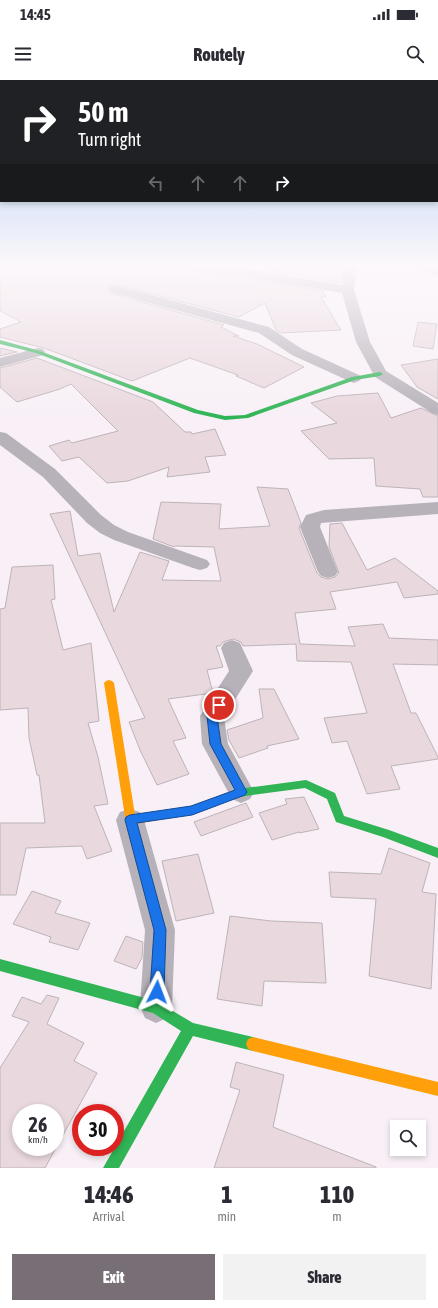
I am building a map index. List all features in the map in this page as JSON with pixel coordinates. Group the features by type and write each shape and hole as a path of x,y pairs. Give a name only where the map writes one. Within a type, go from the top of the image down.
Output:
{"street":[{"path":"216,317 264,330 297,352 354,378"},
{"path":"356,317 363,342 380,374 438,410"},
{"path":"0,342 38,352 196,412 224,418 246,417 354,378 380,374"},
{"path":"0,363 38,352"},
{"path":"0,437 49,474 94,519 107,528 121,536 200,564"},
{"path":"328,572 310,527 313,519 324,516 438,508"},
{"path":"232,648 241,671 212,716 216,744 241,792"},
{"path":"109,683 130,820 160,930 156,1007"},
{"path":"130,820 192,810 241,792 306,784 331,796 340,819 385,833 438,853"},
{"path":"0,965 156,1007 190,1028 438,1089"},
{"path":"111,1168 190,1028"}],"building":[{"path":"11,317 195,317 224,325 221,327 239,336 233,336 257,344 304,367 264,388 236,376 238,375 190,358 132,381 44,348 0,337 0,329 21,322"},
{"path":"271,317 333,317 341,330 281,333 276,330"},
{"path":"418,322 437,324 433,349 413,346"},
{"path":"0,348 17,352 0,356"},
{"path":"37,358 153,402 185,432 191,432 192,434 215,429 226,455 205,457 210,472 167,477 169,467 128,481 107,483 79,457 62,461 49,446 69,440 72,443 118,431 71,384 60,389 17,402 0,387 0,368"},
{"path":"438,359 438,399 417,387 401,365"},
{"path":"378,393 391,418 421,408 438,416 438,497 423,497 420,489 376,486 374,458 329,459 301,431 337,423 311,403 337,396"},
{"path":"257,487 288,489 301,523 299,528 317,573 321,577 328,579 335,577 339,573 329,547 330,524 342,523 367,570 395,558 438,591 438,594 404,598 397,582 330,592 336,609 295,613 300,644 355,646 348,627 383,624 389,638 438,640 438,665 393,664 411,713 416,713 438,757 438,759 391,766 400,789 367,794 347,741 332,743 324,718 367,713 351,662 297,661 296,644 243,646 241,642 233,639 223,642 220,646 216,646 223,667 207,670 213,693 168,699 186,738 173,741 189,774 157,785 140,750 129,722 145,718 50,514 70,511 78,556 100,553 114,612 140,552 169,561 162,580 221,581 214,547 174,547 153,539 161,502 221,504 219,529 270,526"},
{"path":"53,565 55,599 51,600 63,650 91,643 99,721 88,723 98,757 108,804 94,806 112,851 87,859 82,846 26,848 16,895 0,895 0,823 45,823 39,775 37,775 29,738 28,708 0,710 0,609 5,608 12,567"},
{"path":"259,689 274,689 299,739 267,746 268,748 239,758 229,740 227,730 263,718"},
{"path":"304,797 319,829 299,832 272,840 259,813 287,804 285,799"},
{"path":"246,803 253,817 201,836 194,822"},
{"path":"389,848 430,863 422,892 436,894 431,989 369,976 376,899 331,897 329,872 381,874"},
{"path":"198,854 214,913 176,921 162,861"},
{"path":"32,891 61,901 55,913 90,923 78,950 49,942 51,937 13,924"},
{"path":"230,916 271,921 322,923 326,983 264,981 262,1006 217,999"},
{"path":"126,936 143,942 142,958 136,969 114,961"},
{"path":"47,995 59,998 47,1024 84,1043 74,1061 97,1073 80,1104 72,1104 72,1119 64,1133 64,1104 12,1104 12,1156 52,1156 45,1168 0,1168 0,1068 29,1022 12,1016 22,997 41,1004"},
{"path":"236,1062 284,1075 273,1127 376,1168 214,1168 240,1090 230,1087"}],"traffic: fast":[{"path":"0,342 38,352 196,412 225,418 246,417 354,378 380,374"},
{"path":"238,793 306,784 331,796 340,819 385,833 438,853"},
{"path":"0,965 156,1007 190,1029 253,1044"},
{"path":"111,1168 190,1029"}],"traffic: slow":[{"path":"109,683 130,820 192,810 238,793"},
{"path":"253,1044 438,1089"}],"route":[{"path":"157,992 160,930 130,820 192,810 241,792 216,744 212,716 219,705"}]}
